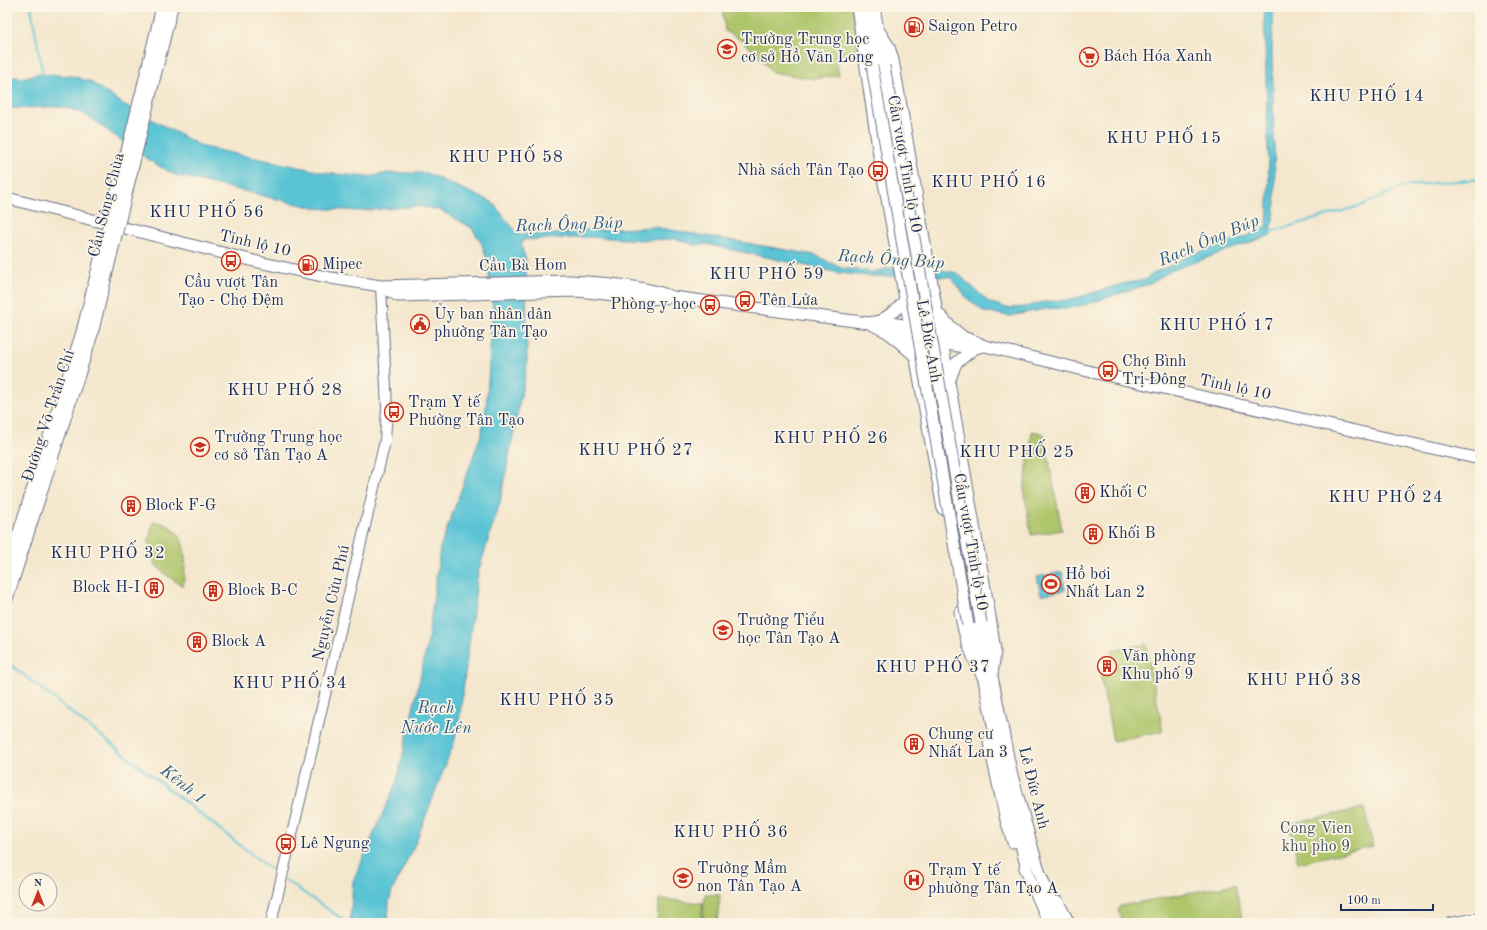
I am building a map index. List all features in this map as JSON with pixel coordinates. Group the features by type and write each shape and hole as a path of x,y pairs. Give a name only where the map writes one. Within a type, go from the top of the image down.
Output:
{"main road":[{"path":"149,83 162,7"},
{"path":"149,83 172,7"},
{"name":"Lê Đức Anh","path":"857,7 877,62 894,239 964,635 970,651 988,676 1034,872 1049,923"},
{"path":"865,7 871,42 877,62"},
{"path":"874,7 879,31 889,47 893,60 924,238 913,242 904,242 894,239"},
{"name":"Cầu vượt Tỉnh lộ 10","path":"879,31 877,62 977,624 979,655 988,676"},
{"name":"Cầu Sông Chùa","path":"87,333 149,83"},
{"name":"Tỉnh lộ 10","path":"7,198 258,262 331,278 381,286 397,291"},
{"name":"Lê Đức Anh","path":"924,238 994,641 986,694 1011,808 1034,872 1060,923"},
{"name":"Nguyễn Cửu Phú","path":"271,923 277,891 333,665 385,441 386,408 381,286"},
{"name":"Cầu Bà Hom","path":"397,291 578,291 650,294"},
{"name":"Tỉnh lộ 10","path":"650,294 869,323 880,321 942,343 980,347 1480,459"},
{"path":"880,321 895,311 905,300 919,303 934,298"},
{"path":"936,310 950,326 963,337"},
{"name":"Tỉnh lộ 10","path":"869,323 889,333 939,331 963,337 980,347"},
{"name":"Đường Võ Trần Chí","path":"7,570 87,333"},
{"name":"Đường Võ Trần Chí","path":"7,599 87,333"},
{"path":"889,333 914,355"},
{"path":"921,391 928,384 936,382 949,385 956,363 980,347"},
{"path":"931,448 942,440 950,439 960,443"},
{"name":"Cầu vượt Tỉnh lộ 10","path":"977,624 987,646 988,676"},
{"name":"Lê Đức Anh","path":"1034,872 1051,889 1069,923"},
{"path":"1450,923 1480,918"}],"green space":[{"path":"722,7 852,7 859,50 835,56 839,75 815,79 772,72 745,43 725,31"},
{"path":"1032,431 1044,434 1062,530 1031,535 1024,490"},
{"path":"154,521 174,530 180,537 185,555 183,586 164,573 153,560 149,543 150,533"},
{"path":"1146,644 1163,731 1113,741 1100,673 1116,670 1112,650"},
{"name":"Cong Vien khu pho 9","path":"1364,808 1373,846 1298,863 1289,824"},
{"path":"1235,884 1243,923 1123,923 1118,911 1120,906"},
{"path":"705,894 720,895 717,923 702,923"},
{"path":"659,899 703,903 701,923 657,923"}],"water":[{"name":"Rạch Nước Lên","path":"1264,7 1274,7 1272,49 1275,212 1270,232 1271,235 1170,271 1152,283 1084,305 1064,309 1051,308 1010,316 984,312 968,299 950,277 868,276 839,273 706,244 695,245 677,239 642,240 592,237 523,240 521,245 526,260 527,365 500,502 478,573 459,722 454,743 415,844 392,891 389,902 388,923 350,923 353,881 397,781 427,647 440,548 481,435 486,408 493,308 487,261 482,244 472,228 440,210 417,206 359,211 315,208 175,175 150,160 94,120 79,112 58,107 7,108 7,76 22,78 36,74 71,76 89,81 123,104 203,147 327,173 368,177 388,173 426,173 492,202 518,234 558,234 590,229 597,230 654,227 815,255 841,268 873,272 890,268 937,269 957,273 989,302 1007,308 1026,307 1042,302 1070,300 1122,284 1145,280 1155,272 1170,266 1183,258 1247,236 1267,226 1269,182"},
{"name":"Hồ bơi Nhất Lan 2","path":"1062,572 1065,590 1041,595 1037,577"}],"waterway":[{"path":"31,7 43,75"},
{"path":"1270,232 1363,205 1404,186 1480,179"},
{"name":"Kênh 1","path":"7,662 278,875"},
{"name":"Kênh 1","path":"285,880 348,923"}],"place":[{"name":"Saigon Petro","path":"914,27"},
{"name":"Trường Trung học cơ sở Hồ Văn Long","path":"727,49"},
{"name":"Bách Hóa Xanh","path":"1089,57"},
{"name":"Nhà sách Tân Tạo","path":"878,171"},
{"name":"Cầu vượt Tân Tạo - Chợ Đệm","path":"231,261"},
{"name":"Mipec","path":"308,265"},
{"name":"Tên Lửa","path":"745,301"},
{"name":"Phòng y học","path":"710,305"},
{"name":"Ủy ban nhân dân phường Tân Tạo","path":"420,324"},
{"name":"Chợ Bình Trị Đông","path":"1108,371"},
{"name":"Trạm Y tế Phường Tân Tạo","path":"394,412"},
{"name":"Trường Trung học cơ sở Tân Tạo A","path":"200,447"},
{"name":"Khối C","path":"1085,493"},
{"name":"Block F-G","path":"131,506"},
{"name":"Khối B","path":"1093,534"},
{"name":"Hồ bơi Nhất Lan 2","path":"1051,584"},
{"name":"Block H-I","path":"154,588"},
{"name":"Block B-C","path":"213,591"},
{"name":"Trường Tiểu học Tân Tạo A","path":"723,630"},
{"name":"Block A","path":"197,642"},
{"name":"Văn phòng Khu phố 9","path":"1107,666"},
{"name":"Chung cư Nhất Lan 3","path":"914,744"},
{"name":"Lê Ngung","path":"286,844"},
{"name":"Trường Mầm non Tân Tạo A","path":"683,878"},
{"name":"Trạm Y tế phường Tân Tạo A","path":"914,880"}],"district":[{"name":"KHU PHỐ 14","path":"1367,96"},
{"name":"KHU PHỐ 15","path":"1164,138"},
{"name":"KHU PHỐ 58","path":"506,157"},
{"name":"KHU PHỐ 16","path":"989,182"},
{"name":"KHU PHỐ 56","path":"207,212"},
{"name":"KHU PHỐ 59","path":"767,274"},
{"name":"KHU PHỐ 17","path":"1217,325"},
{"name":"KHU PHỐ 28","path":"285,390"},
{"name":"KHU PHỐ 26","path":"831,438"},
{"name":"KHU PHỐ 27","path":"636,450"},
{"name":"KHU PHỐ 25","path":"1017,452"},
{"name":"KHU PHỐ 24","path":"1386,497"},
{"name":"KHU PHỐ 32","path":"108,553"},
{"name":"KHU PHỐ 37","path":"933,667"},
{"name":"KHU PHỐ 38","path":"1304,680"},
{"name":"KHU PHỐ 34","path":"290,683"},
{"name":"KHU PHỐ 35","path":"557,700"},
{"name":"KHU PHỐ 36","path":"731,832"}],"water label":[{"name":"Rạch Ông Búp","path":"569,225"},
{"name":"Rạch Ông Búp","path":"1209,241"},
{"name":"Rạch Ông Búp","path":"891,260"}]}
